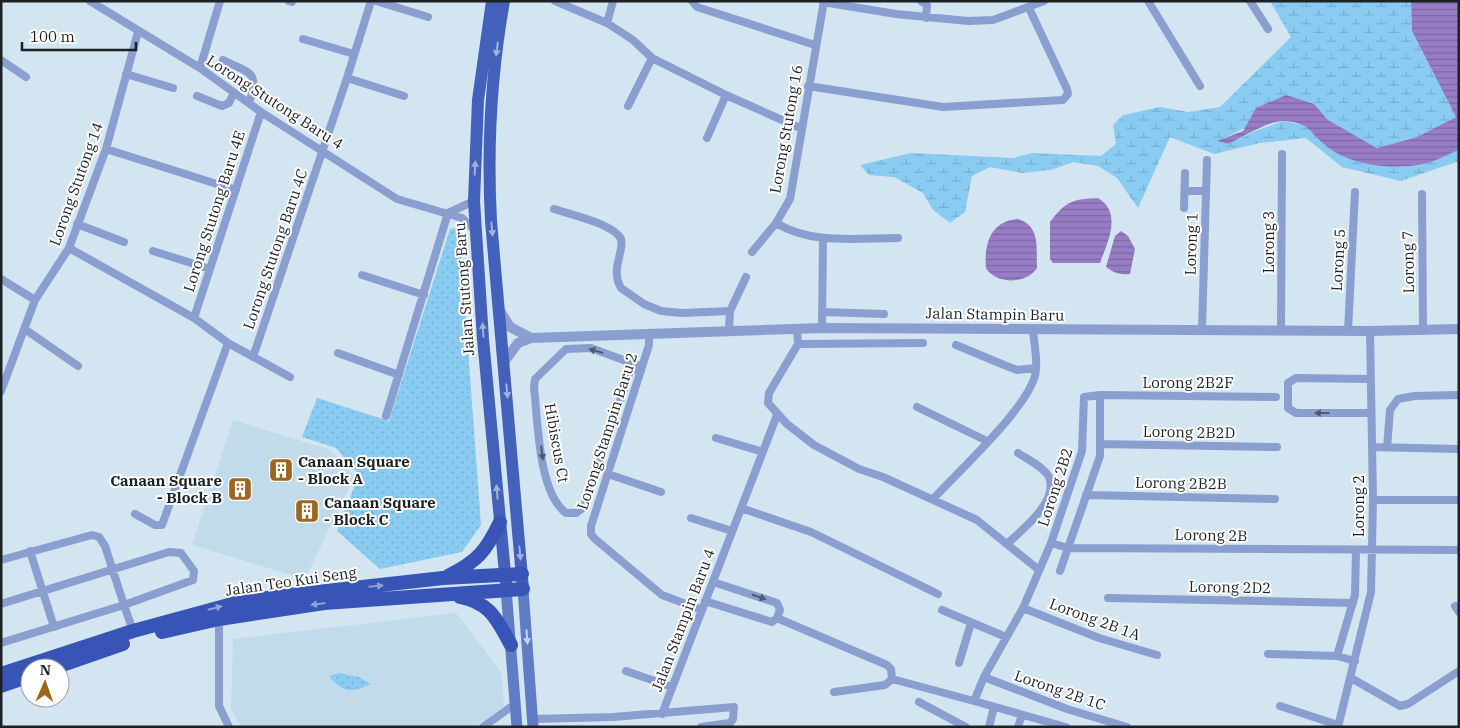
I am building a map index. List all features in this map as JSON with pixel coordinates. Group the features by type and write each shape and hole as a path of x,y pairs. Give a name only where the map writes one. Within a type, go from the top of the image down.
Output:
{"highway":[{"path":"443,578 479,558 487,549 500,522"},
{"path":"505,582 522,574"},
{"name":"Jalan Teo Kui Seng","path":"1,674 134,631 211,609 273,597 443,578 505,582"},
{"path":"505,582 523,589"},
{"name":"Jalan Teo Kui Seng","path":"70,662 146,636 219,619 324,603 443,593 505,582"},
{"path":"443,593 474,599 484,605 495,616 511,645"},
{"path":"1,686 20,679"}],"main road":[{"name":"Jalan Stutong Baru","path":"492,1 478,100 474,201 505,582"},
{"name":"Jalan Stutong Baru","path":"504,1 491,100 488,163 491,221 523,589"},
{"path":"505,582 517,727"},
{"path":"523,589 533,723"}],"street":[{"name":"Lorong Stutong Baru 4","path":"90,1 138,32 200,68 261,112 397,199 462,218 474,226 476,231"},
{"path":"200,68 220,1"},
{"name":"Lorong Stutong Baru 4C","path":"253,356 348,78 370,1"},
{"path":"376,1 428,18"},
{"path":"555,1 607,24 633,40 652,58 726,95 800,128"},
{"path":"607,24 613,1"},
{"path":"692,1 697,7 815,45"},
{"path":"824,1 870,5 926,18 968,21 993,20 1044,1"},
{"name":"Lorong Stutong 16","path":"752,252 776,223 790,199 800,128 824,1"},
{"path":"921,1 927,5 926,18"},
{"path":"1148,1 1200,86"},
{"path":"1250,1 1268,29"},
{"path":"808,86 943,107 1062,100 1068,94 1067,89 1029,8"},
{"name":"Lorong Stutong 14","path":"1,391 26,330 35,300 70,248 106,149 138,32"},
{"path":"303,39 354,54"},
{"path":"628,106 652,58"},
{"path":"1,60 26,77"},
{"path":"223,60 251,75 254,79 255,84 249,103"},
{"path":"126,74 173,88"},
{"path":"348,78 404,96"},
{"path":"197,96 222,106 229,102 234,92"},
{"path":"707,138 726,95"},
{"name":"Lorong Stutong Baru 4E","path":"194,318 261,112"},
{"path":"106,149 236,190"},
{"name":"Lorong 3","path":"1281,330 1282,154"},
{"name":"Lorong 1","path":"1202,329 1207,160"},
{"path":"1184,208 1185,173"},
{"path":"1184,191 1206,191"},
{"name":"Lorong 5","path":"1348,330 1355,192"},
{"name":"Lorong 7","path":"1422,194 1423,331"},
{"path":"386,416 448,213 474,201"},
{"path":"554,209 599,224 616,233 622,245 616,265 618,283 644,304 662,311 682,313 730,311"},
{"path":"776,223 800,235 823,238 898,238"},
{"path":"78,224 124,242"},
{"path":"822,328 823,238"},
{"path":"70,248 194,318 228,344 290,377"},
{"path":"153,251 210,269"},
{"path":"362,276 424,294"},
{"path":"729,330 730,311 746,277"},
{"path":"1,279 35,300"},
{"path":"500,311 510,327 531,338"},
{"path":"823,312 884,314"},
{"name":"Jalan Stampin Baru","path":"531,338 822,328 1370,331 1459,329"},
{"path":"796,329 798,344 769,393 768,403 777,415 814,445 860,469 933,499 977,520 1040,570"},
{"path":"26,330 78,366"},
{"path":"933,499 1023,398 1033,382 1036,368 1033,330"},
{"name":"Lorong 2","path":"1338,726 1371,592 1373,500 1370,331"},
{"name":"Lorong Stampin Baru 2","path":"649,334 649,345 591,526 591,534 600,544 662,595 702,610"},
{"path":"504,362 518,343 531,338"},
{"path":"798,344 923,343"},
{"path":"135,514 155,525 162,525 228,344"},
{"path":"956,345 1017,370 1036,368"},
{"name":"Hibiscus Ct","path":"590,348 641,369 631,371 584,507 576,513 566,513 554,501 544,469 534,387 536,379 566,349 590,348"},
{"path":"338,353 399,375"},
{"path":"1370,379 1296,378 1288,383 1288,408 1296,413 1371,414"},
{"path":"1060,571 1100,456 1100,395"},
{"name":"Lorong 2B2F","path":"1100,395 1276,397"},
{"name":"Lorong 2B2","path":"974,700 984,677 1024,608 1051,543 1082,451 1084,397 1100,395"},
{"path":"1387,448 1390,410 1398,399 1414,396 1459,395"},
{"path":"918,407 986,441"},
{"name":"Jalan Stampin Baru 4","path":"533,723 662,714 777,415"},
{"path":"716,438 763,452"},
{"name":"Lorong 2B2D","path":"1100,444 1277,447"},
{"path":"1372,448 1459,449"},
{"path":"1008,543 1044,507 1050,484 1045,472 1018,453"},
{"path":"608,474 661,492"},
{"name":"Lorong 2B2B","path":"1086,495 1275,499"},
{"path":"1373,500 1459,500"},
{"path":"741,508 812,532 938,594"},
{"path":"691,518 732,531"},
{"path":"1,560 92,536 100,537 105,546 134,631"},
{"name":"Lorong 2B","path":"1051,543 1068,548 1356,551 1459,550"},
{"path":"30,551 54,626"},
{"path":"1,604 111,568 176,551 181,553 194,571 193,580 124,605 1,643"},
{"path":"1337,656 1355,595 1356,551"},
{"path":"705,601 772,622 777,618 780,610 777,603 713,582"},
{"name":"Lorong 2D2","path":"1108,598 1353,603"},
{"name":"Lorong 2B 1A","path":"1024,608 1099,638 1158,655"},
{"path":"942,610 1006,637"},
{"path":"777,618 887,665 891,669 892,678"},
{"path":"219,619 218,706 229,727"},
{"path":"959,663 971,623"},
{"path":"1268,654 1337,656 1355,662"},
{"path":"626,671 672,686"},
{"path":"1351,678 1400,706 1408,704 1459,672"},
{"name":"Lorong 2B 1C","path":"984,677 1066,709 1127,727"},
{"path":"834,692 885,685 892,678"},
{"path":"892,678 1066,727"},
{"path":"919,702 966,727"},
{"path":"483,727 515,704"},
{"path":"989,727 994,706"},
{"path":"1280,706 1338,726"},
{"path":"662,714 734,707 733,719 730,723 701,727"},
{"path":"1018,727 1022,715"},
{"path":"613,717 613,727"}],"shaded area":[{"path":"1411,1 1459,1 1459,150 1423,164 1398,167 1372,165 1346,158 1325,145 1308,128 1293,122 1284,121 1271,123 1228,144 1217,141 1243,131 1256,108 1286,95 1314,104 1328,120 1377,148 1417,137 1456,117 1412,31"},
{"path":"1098,198 1106,204 1111,220 1109,238 1100,263 1053,263 1050,259 1050,222 1071,202"},
{"path":"1018,219 1031,227 1034,233 1037,246 1037,268 1019,280 1004,280 991,274 986,268 986,250 995,229 1001,224"},
{"path":"1121,231 1128,236 1135,249 1130,274 1117,273 1106,267 1115,236"},
{"path":"233,420 331,450 354,477 305,579 192,545"},
{"path":"456,613 501,672 504,706 475,727 241,727 231,709 233,639"}],"green space":[{"path":"1270,1 1411,1 1412,31 1456,117 1417,137 1377,148 1328,120 1314,104 1256,108 1245,128 1218,141 1228,144 1283,121 1309,126 1325,145 1424,164 1459,150 1459,161 1401,181 1342,167 1306,138 1260,143 1214,154 1170,137 1138,208 1117,178 1098,166 1073,162 1051,170 1022,173 990,167 972,176 965,212 950,223 933,210 923,193 894,177 869,175 860,165 911,153 1013,158 1032,153 1101,156 1116,144 1113,125 1123,115 1160,107 1188,112 1220,107 1291,37"},
{"path":"459,227 481,525 462,552 380,569 337,531 359,475 336,448 302,437 317,398 389,421 450,229"},
{"path":"339,673 359,677 371,684 359,689 348,690 339,686 329,676"}],"place":[{"name":"Canaan Square - Block A","path":"281,470"},
{"name":"Canaan Square - Block B","path":"240,489"},
{"name":"Canaan Square - Block C","path":"307,511"}]}
